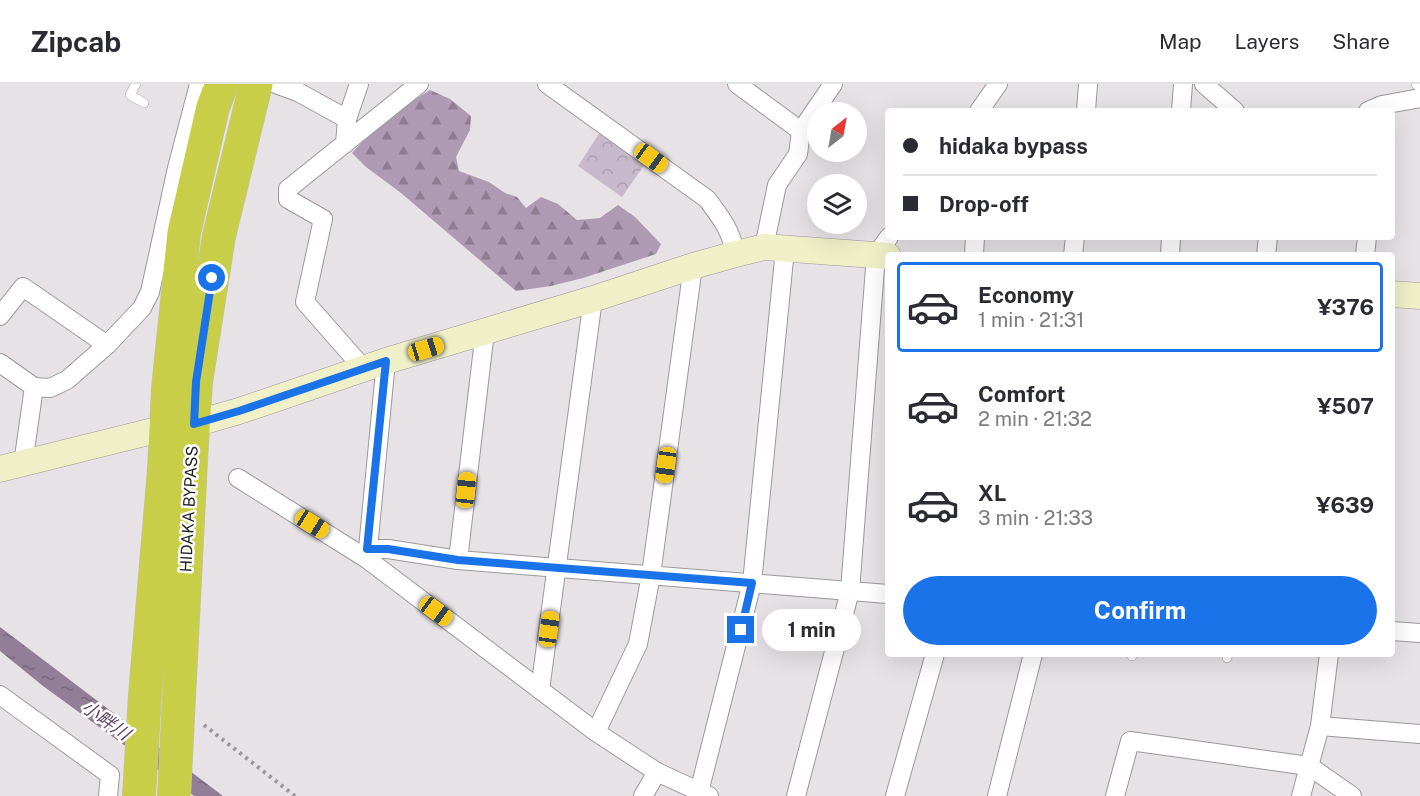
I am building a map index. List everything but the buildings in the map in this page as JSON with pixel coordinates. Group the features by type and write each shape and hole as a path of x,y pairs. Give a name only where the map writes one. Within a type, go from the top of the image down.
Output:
{"highway":[{"name":"HIDAKA BYPASS","path":"174,796 191,460 168,389 184,233 213,107 222,84"},
{"name":"HIDAKA BYPASS","path":"140,790 145,695 164,470 196,382 219,237 256,84"}],"street":[{"path":"0,363 34,387 50,388 67,380 107,345 142,308 150,292 177,168 199,84"},
{"path":"276,84 298,92 347,119"},
{"path":"345,144 347,119 359,84"},
{"path":"375,365 305,302 323,219 288,199 288,189 419,84"},
{"path":"547,84 707,199 726,225 733,240 735,254"},
{"path":"737,84 801,130"},
{"path":"238,478 367,554 596,732 657,772 704,794 752,583 777,184 798,154 801,130 833,84"},
{"path":"984,108 998,84"},
{"path":"1086,108 1088,84"},
{"path":"1180,108 1183,84"},
{"path":"1204,84 1232,108"},
{"path":"1381,108 1420,98"},
{"path":"34,387 12,467 239,411 375,365 735,254 774,248 884,250 850,591 796,796"},
{"path":"596,732 638,644 651,575 693,266"},
{"path":"0,316 23,287 107,345"},
{"path":"1395,294 1420,296"},
{"path":"540,690 593,299"},
{"path":"458,560 485,331"},
{"path":"367,554 375,365"},
{"path":"367,554 388,549 458,560 885,594"},
{"path":"1395,631 1420,633"},
{"path":"895,796 934,657"},
{"path":"997,796 1033,657"},
{"path":"1301,796 1320,726 1329,657"},
{"path":"0,695 110,775 108,796"},
{"path":"1320,726 1420,734"},
{"path":"1115,796 1130,741 1309,766 1352,796"},
{"path":"643,796 657,772"}],"lane":[{"path":"136,84 130,95 144,103"},
{"path":"1416,84 1420,88"}],"path":[{"path":"178,711 295,796"}],"green space":[{"path":"430,90 450,99 471,116 470,130 456,157 459,171 489,182 505,193 517,197 526,208 541,197 558,204 577,220 600,218 618,205 635,217 661,244 656,254 583,278 516,291 352,153 388,119"},
{"path":"600,132 645,164 622,197 578,166"}],"water":[{"name":"小畔川","path":"0,627 223,796 194,796 43,686 0,651"}],"route":[{"path":"212,278 196,382 194,424 386,361 367,549 388,549 458,560 752,583 741,630"}]}
